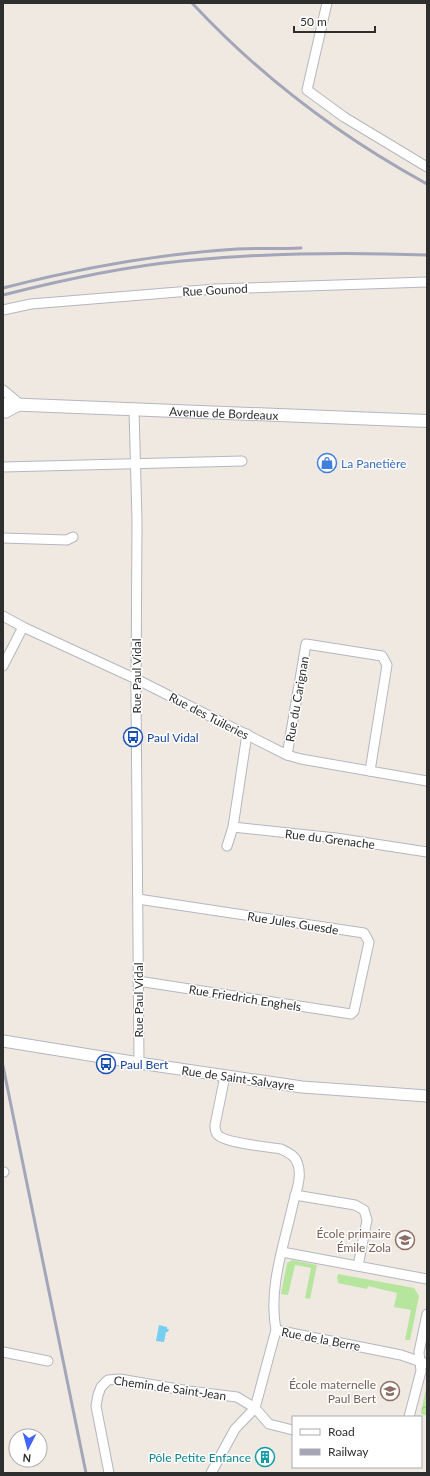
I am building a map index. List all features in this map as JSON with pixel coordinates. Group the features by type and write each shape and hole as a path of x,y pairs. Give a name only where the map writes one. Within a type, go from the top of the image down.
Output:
{"main road":[{"name":"Avenue de Bordeaux","path":"3,404 427,422"}],"street":[{"path":"327,3 307,90 344,118 427,167"},
{"name":"Rue Gounod","path":"3,310 31,304 215,290 427,282"},
{"path":"3,390 21,405"},
{"name":"Avenue de Bordeaux","path":"3,413 6,413 21,405"},
{"name":"Rue Paul Vidal","path":"134,410 136,464 138,1063"},
{"path":"3,467 242,461"},
{"path":"3,538 67,540 72,537"},
{"name":"Rue des Tuileries","path":"3,616 23,627 136,679 287,755 301,759 427,781"},
{"path":"3,666 23,627"},
{"name":"Rue du Carignan","path":"287,755 306,644 382,656 387,665 370,771"},
{"path":"227,846 232,827 247,734"},
{"name":"Rue du Grenache","path":"232,827 336,838 427,852"},
{"name":"Rue Jules Guesde","path":"138,899 364,933 369,942 354,1011 351,1014"},
{"name":"Rue Friedrich Enghels","path":"138,981 351,1014"},
{"name":"Rue de Saint-Salvayre","path":"3,1040 138,1063 302,1087 427,1096"},
{"path":"225,1076 215,1130 217,1136 226,1141 281,1149 289,1152 295,1157 298,1166 299,1177 275,1279 274,1320 276,1330"},
{"path":"295,1195 355,1205 364,1210 366,1220 358,1266"},
{"path":"282,1252 427,1279"},
{"path":"410,1416 423,1362 419,1352 427,1314"},
{"name":"Rue de la Berre","path":"211,1473 235,1429 255,1408 276,1330 401,1355 423,1362"},
{"path":"3,1352 48,1361"},
{"name":"Chemin de Saint-Jean","path":"109,1473 96,1406 101,1387 108,1380 120,1379 189,1391 237,1397 255,1408"},
{"path":"255,1408 270,1424 292,1430"}],"green space":[{"path":"292,1260 317,1265 310,1299 305,1298 311,1268 295,1265 288,1295 281,1294 287,1263"},
{"path":"338,1274 414,1288 419,1296 410,1340 405,1340 411,1310 394,1307 397,1293 368,1286 367,1289 338,1283"},
{"path":"427,1384 427,1416 421,1414 421,1412"}],"water":[{"path":"159,1325 169,1329 168,1332 166,1332 164,1342 156,1341"}],"railway":[{"path":"192,3 245,55 302,103 363,146 427,184"},
{"path":"3,288 90,268 178,254 237,249 301,248"},
{"path":"3,295 47,284 137,267 212,258 304,254 427,255"},
{"path":"3,1066 86,1473"}],"place":[{"name":"La Panetière","path":"327,463"},
{"name":"Paul Vidal","path":"133,737"},
{"name":"Paul Bert","path":"106,1064"},
{"name":"École primaire Émile Zola","path":"405,1240"},
{"name":"École maternelle Paul Bert","path":"390,1391"},
{"name":"Pôle Petite Enfance","path":"265,1457"}]}
